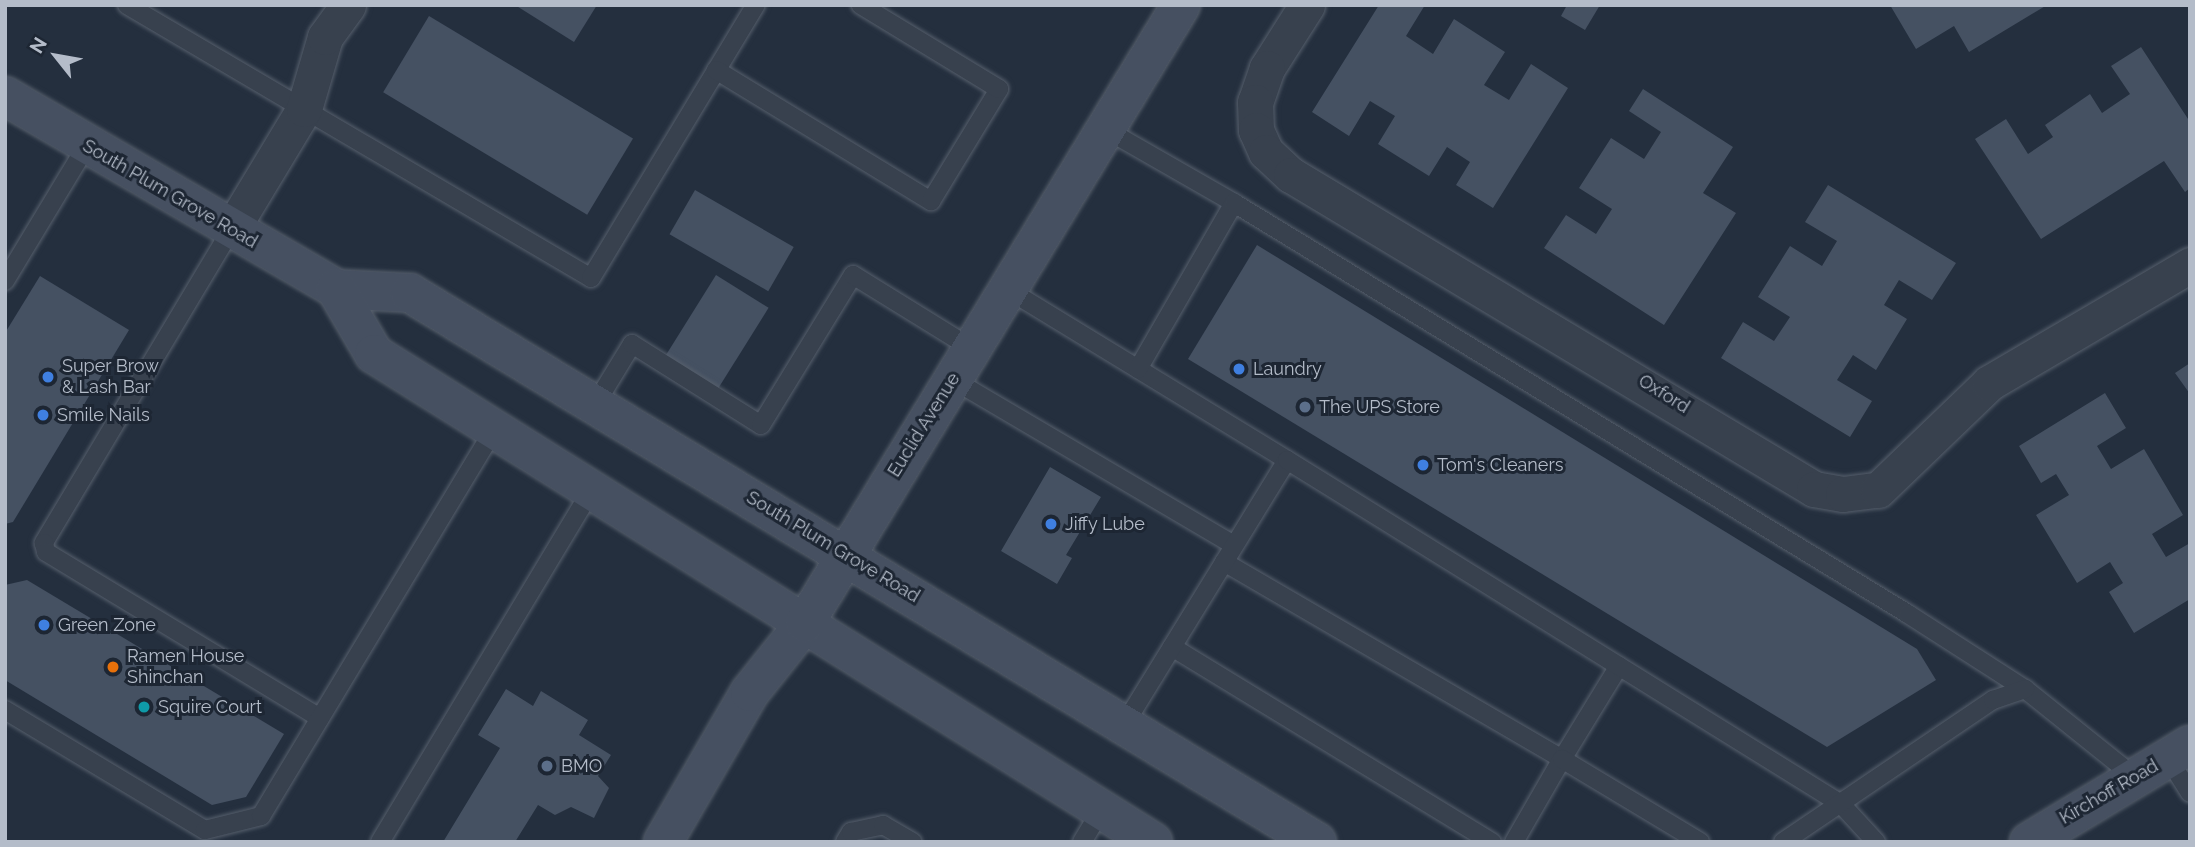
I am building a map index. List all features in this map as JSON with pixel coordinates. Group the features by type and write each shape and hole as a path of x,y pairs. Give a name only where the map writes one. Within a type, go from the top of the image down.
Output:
{"main road":[{"name":"Euclid Avenue","path":"663,842 750,692 805,623 1181,5"},
{"name":"South Plum Grove Road","path":"5,96 336,289 410,293 596,403 1317,842"},
{"path":"336,289 374,354 805,623 1092,826 1153,842"},
{"name":"Kirchoff Road","path":"2029,842 2179,751"}],"street":[{"path":"231,230 304,109 325,37 348,5"},
{"name":"Oxford","path":"1307,5 1268,68 1255,102 1256,130 1266,152 1291,174 1814,489 1843,494 1878,490 1989,383 2190,265"}],"lane":[{"path":"127,5 591,278 756,5"},
{"path":"716,70 931,201 999,89 861,5"},
{"path":"1105,129 1234,203 2025,689 2135,777"},
{"path":"5,281 87,145"},
{"path":"1138,369 1234,203"},
{"path":"231,230 44,543 46,552 320,718"},
{"path":"596,403 632,344 761,425 852,275 962,363 1234,545"},
{"path":"1007,289 1841,804 1876,842"},
{"path":"5,710 205,830 261,816 494,429"},
{"path":"1124,725 1287,460"},
{"path":"380,842 592,489"},
{"path":"1224,562 1700,842"},
{"path":"1172,647 1492,842"},
{"path":"1514,842 1619,666"},
{"path":"1783,842 1993,700 2025,689"},
{"path":"2179,751 2190,793"},
{"path":"845,842 851,832 883,825 912,842"}],"building":[{"path":"515,5 597,5 574,42"},
{"path":"1379,5 1425,5 1406,36 1433,54 1454,19 1505,52 1484,85 1509,100 1531,64 1568,88 1493,208 1456,185 1470,162 1447,147 1429,176 1378,144 1395,116 1370,101 1349,136 1312,112"},
{"path":"1567,5 1600,5 1585,30 1561,16"},
{"path":"1890,5 2047,5 1969,52 1954,26 1916,49"},
{"path":"429,16 633,139 587,215 383,92"},
{"path":"2141,47 2190,122 2190,188 2185,192 2164,161 2041,239 1975,139 2006,119 2028,154 2053,137 2045,125 2090,94 2102,113 2130,94 2111,66"},
{"path":"1643,89 1733,147 1703,193 1736,213 1664,325 1544,248 1566,215 1596,234 1612,209 1579,188 1611,138 1644,159 1661,132 1629,111"},
{"path":"1828,185 1956,263 1932,300 1899,280 1884,305 1907,319 1876,370 1853,355 1837,380 1872,401 1850,437 1721,358 1743,322 1774,341 1790,317 1758,297 1790,246 1822,266 1837,241 1805,222"},
{"path":"695,190 794,247 768,291 670,234"},
{"path":"1257,245 1917,649 1936,680 1827,747 1188,359"},
{"path":"716,275 769,308 715,394 662,362"},
{"path":"40,276 129,330 13,522 5,524 5,333"},
{"path":"2190,363 2190,394 2175,373"},
{"path":"2105,393 2126,428 2097,446 2111,469 2144,449 2183,515 2152,534 2166,557 2190,543 2190,599 2134,633 2109,592 2123,583 2110,562 2077,583 2036,515 2069,495 2056,474 2041,483 2019,446"},
{"name":"Jiffy Lube","path":"1050,467 1101,497 1066,555 1072,558 1057,584 1001,551"},
{"name":"Squire Court","path":"27,580 284,734 246,797 212,805 5,680 5,585"},
{"name":"BMO","path":"506,689 533,706 541,691 588,720 579,735 611,755 598,776 609,788 594,818 571,807 555,815 538,805 515,842 443,842 500,748 478,735"}],"place":[{"name":"Laundry","path":"1239,369"},
{"name":"Super Brow & Lash Bar","path":"48,377"},
{"name":"The UPS Store","path":"1305,407"},
{"name":"Smile Nails","path":"43,415"},
{"name":"Tom's Cleaners","path":"1423,465"},
{"name":"Jiffy Lube","path":"1051,524"},
{"name":"Green Zone","path":"44,625"},
{"name":"Ramen House Shinchan","path":"113,667"},
{"name":"Squire Court","path":"144,707"},
{"name":"BMO","path":"547,766"}]}
